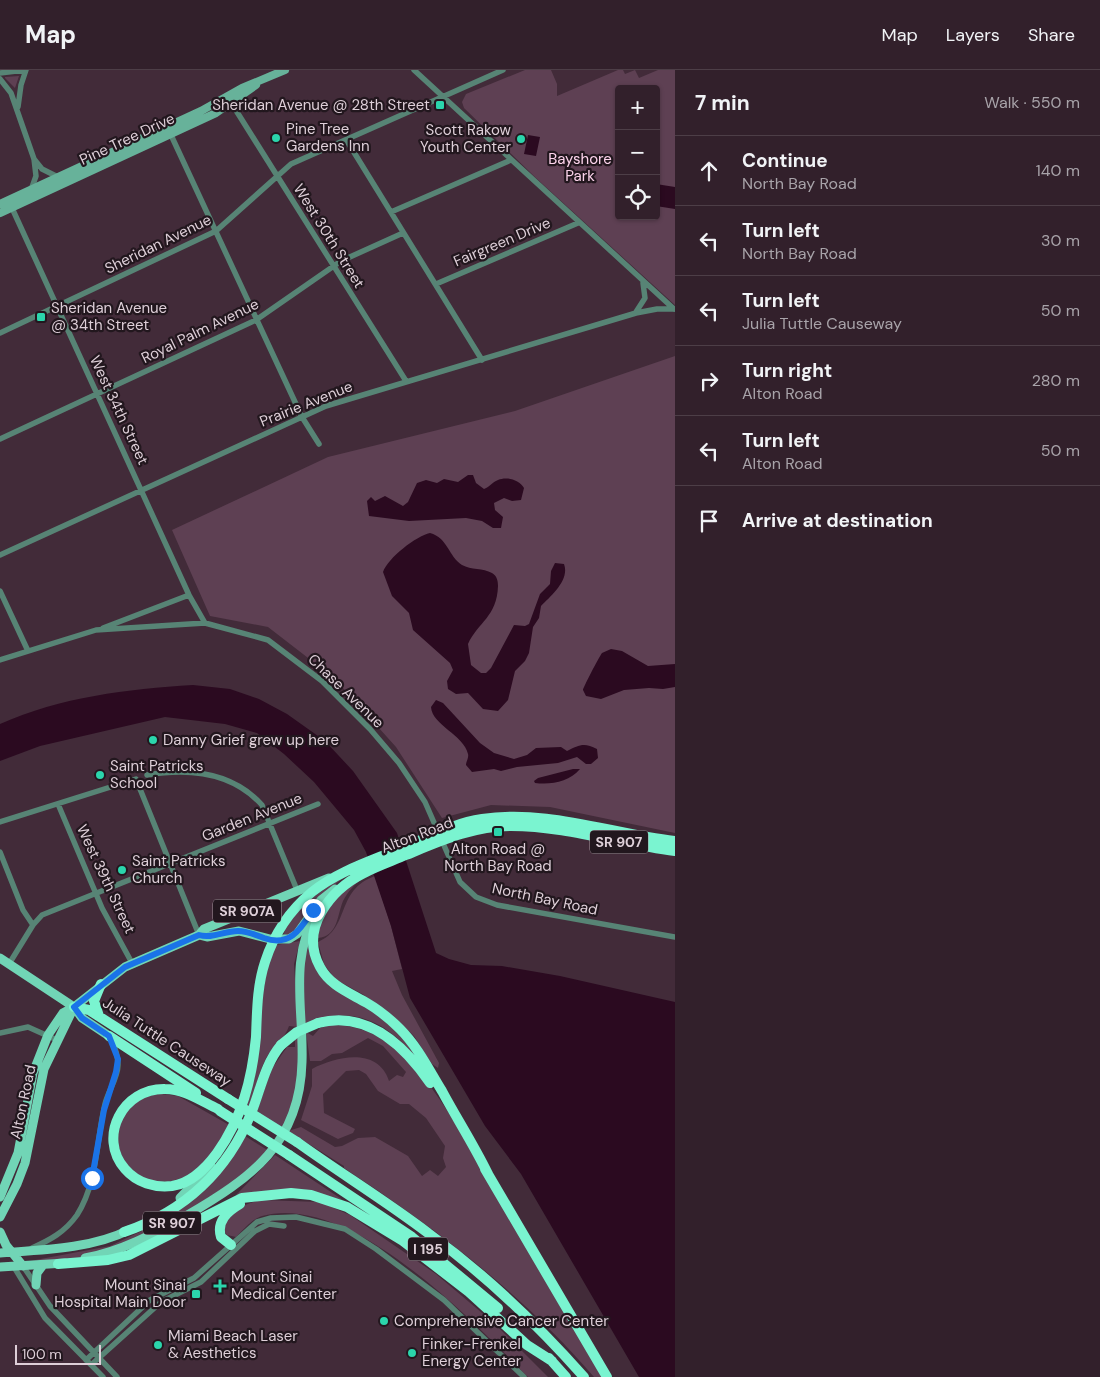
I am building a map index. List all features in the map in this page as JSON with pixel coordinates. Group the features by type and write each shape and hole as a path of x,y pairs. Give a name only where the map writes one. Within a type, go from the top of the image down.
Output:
{"highway":[{"name":"Alton Road","path":"341,874 362,869 407,851 470,821 509,817 547,819 675,841"},
{"name":"Alton Road","path":"441,836 510,826 544,828 675,851"},
{"path":"362,869 334,896 318,918 313,939 318,964 332,982 378,1011 399,1028 413,1044 477,1151 488,1174"},
{"name":"SR 907","path":"228,1138 240,1112 250,1082 260,985 273,940 284,922 301,902 322,885 341,874"},
{"path":"99,1016 94,1001 101,984"},
{"name":"Julia Tuttle Causeway","path":"74,1007 89,1010 99,1016 297,1142 399,1212 461,1258 510,1300 584,1377"},
{"path":"124,1232 148,1224 175,1209 199,1191 216,1173 242,1134 265,1072 281,1045 297,1032 318,1023 338,1020 352,1021 374,1028 392,1040 428,1079 488,1174 607,1377"},
{"name":"Julia Tuttle Causeway","path":"109,1036 395,1225 445,1262 508,1317 566,1377"},
{"path":"219,1110 186,1093 172,1090 151,1090 139,1094 123,1107 115,1124 114,1143 117,1156 128,1172 140,1181 152,1185 173,1186 191,1179 201,1171 228,1138"},
{"path":"58,1264 108,1260 129,1255 235,1201 249,1196 291,1193 311,1195 330,1200 356,1212 430,1261 487,1307 527,1345 552,1362"},
{"path":"230,1245 220,1234 224,1217 240,1204 262,1196"}],"main road":[{"name":"Pine Tree Drive","path":"0,204 201,111 242,88 285,70"},
{"name":"Pine Tree Drive","path":"0,213 170,135 232,104 261,81"},
{"name":"Alton Road","path":"199,935 207,938 239,931 273,940 287,940 295,935 320,902 362,869"},
{"name":"Alton Road","path":"1,1194 18,1154 33,1074 63,1013 74,1007 101,984 132,963 199,935 204,929 297,890 341,874"},
{"name":"SR 907","path":"0,1267 58,1264 114,1251 158,1232 236,1186 259,1166 271,1152 290,1118 301,1081 299,970 303,944 316,912 333,890"},
{"path":"0,958 74,1007"},
{"name":"Julia Tuttle Causeway","path":"74,1007 82,1018 109,1036"},
{"name":"Alton Road","path":"0,1217 17,1184 25,1162 39,1085 52,1037"},
{"name":"SR 907","path":"4,1252 84,1243 124,1232 164,1210 186,1193 215,1161 228,1138"},
{"path":"1,1234 13,1245 27,1250"},
{"path":"1,1234 4,1252 18,1266"},
{"path":"36,1285 36,1273 43,1265"}],"street":[{"path":"0,73 26,70 20,85 18,110"},
{"path":"414,70 578,223 674,309"},
{"name":"Sheridan Avenue","path":"0,333 216,231 276,175 307,156 443,98 502,70"},
{"path":"0,79 11,92 34,159 36,176 30,190"},
{"name":"West 30th Street","path":"232,104 406,381"},
{"path":"170,135 302,417 319,444"},
{"path":"347,140 482,360"},
{"path":"34,159 42,169 58,177"},
{"path":"391,212 510,160"},
{"name":"West 34th Street","path":"12,208 189,594 205,623"},
{"name":"Fairgreen Drive","path":"436,284 578,223"},
{"name":"Royal Palm Avenue","path":"0,439 256,320 334,266 403,233"},
{"path":"636,313 645,298 642,281"},
{"name":"Prairie Avenue","path":"0,556 326,406 636,313 674,309"},
{"path":"0,591 28,651"},
{"name":"Chase Avenue","path":"0,660 96,630 189,594"},
{"name":"Chase Avenue","path":"96,630 205,623 268,640 322,681 370,729 425,802 441,836"},
{"path":"147,776 167,772 196,773 219,777 237,784 251,794 262,805 297,890"},
{"path":"0,822 136,779 199,935"},
{"name":"West 39th Street","path":"58,804 102,908 132,963"},
{"name":"Garden Avenue","path":"33,925 42,915 97,895 318,804"},
{"name":"North Bay Road","path":"441,836 460,882 476,897 497,905 675,937"},
{"path":"0,852 23,910 33,925 9,964"},
{"path":"0,1033 28,1027 52,1037"},
{"path":"27,1250 54,1237 68,1226 78,1213 89,1186 106,1102 118,1066 115,1049 109,1036"},
{"path":"86,1360 150,1300 194,1278 257,1222 271,1218 302,1218 345,1229 376,1248 433,1291 524,1377"},
{"path":"91,1365 161,1302 201,1282 255,1231 268,1224 284,1226"},
{"path":"18,1266 36,1285 50,1306 117,1377"},
{"path":"18,1266 40,1311 103,1377"}],"green space":[{"name":"Bayshore Park","path":"525,70 551,70 557,84 557,96 618,70 623,70 625,74 635,70 639,78 658,70 675,70 675,305 536,178 464,108 462,102 466,94"},
{"path":"19,76 15,88 5,78 5,77"},
{"path":"675,356 675,833 550,807 491,805 442,818 396,747 334,678 268,627 210,616 172,530 328,457 515,411"},
{"path":"348,874 332,887 293,935 284,935 286,926 300,909"},
{"path":"375,876 402,969 392,971 402,995 439,1063 438,1068 432,1064 414,1036 394,1017 364,995 335,979 324,964 318,942 328,936 335,928 354,890 362,882"},
{"path":"364,877 345,897 333,929 325,936 318,938 319,927 326,909 339,895"},
{"path":"307,936 317,967 400,1033 421,1063 396,1037 370,1021 340,1016 323,1018 304,1024 301,985"},
{"path":"300,941 294,964 298,1027 289,1026 285,1035 266,1058 249,1107 247,1105 267,967 276,945"},
{"path":"332,1025 353,1027 372,1034 390,1044 420,1073 456,1124 603,1377 594,1377 567,1347 508,1290 444,1239 344,1168 344,1166 288,1131 301,1127 335,1147 342,1146 358,1138 375,1137 408,1156 422,1176 430,1170 438,1176 446,1167 443,1158 445,1146 426,1118 409,1104 400,1104 378,1091 366,1074 359,1070 346,1071 323,1094 324,1113 355,1129 353,1133 338,1139 301,1120 312,1086 312,1069 322,1064 344,1058 356,1057 366,1059 376,1063 384,1070 389,1081 397,1075 403,1077 406,1072 383,1046 368,1038 342,1053 332,1054 321,1061 310,1061 306,1032 313,1036 320,1028"},
{"path":"299,1037 298,1083 284,1129 257,1112 271,1070 287,1047 295,1047 295,1039"},
{"path":"162,1094 178,1096 231,1126 209,1161 180,1179 158,1182 139,1175 126,1163 119,1146 118,1128 126,1111 143,1097"},
{"path":"245,1136 269,1151 254,1169 152,1233 80,1258 30,1261 110,1246 150,1227 174,1212"},
{"path":"275,1155 343,1200 302,1189 236,1195"},
{"path":"261,1200 320,1202 350,1215 436,1274 495,1324 548,1377 528,1377 475,1324 407,1266 370,1241 333,1223 296,1214 262,1216 251,1222 236,1237 227,1235 223,1229 228,1217 237,1209"}],"shaded area":[{"path":"528,135 540,137 536,156 524,154"},
{"path":"660,185 675,187 675,209 660,207"},
{"path":"468,475 473,475 476,483 484,489 496,481 505,478 516,481 524,488 521,500 512,501 504,498 494,503 495,510 503,517 501,528 493,528 482,521 466,518 409,521 369,516 367,501 371,497 375,501 385,496 403,506 408,502 417,483 426,480 437,483 444,479 458,482"},
{"path":"430,533 441,539 462,565 488,571 494,574 497,579 497,596 491,612 468,644 471,665 481,673 486,673 491,668 514,625 525,626 529,624 540,594 550,584 551,571 555,563 564,564 565,570 562,582 541,606 539,618 533,627 529,653 525,661 515,671 508,700 498,711 483,709 468,693 456,694 448,689 447,681 453,670 450,663 413,630 409,613 392,596 383,572 386,566 403,548 417,538"},
{"path":"611,649 622,651 648,666 675,664 675,687 624,690 601,699 586,696 583,690 595,666 602,653"},
{"path":"193,685 230,689 259,699 287,714 325,741 353,771 397,833 436,953 471,965 502,966 560,976 675,1002 675,1377 639,1377 521,1174 485,1126 410,998 391,926 366,852 354,830 314,782 284,754 257,733 225,724 165,717 40,746 0,761 0,724 70,701 119,692"},
{"path":"436,700 443,703 480,743 494,753 514,759 527,755 536,748 561,747 567,751 585,745 597,749 598,758 591,764 586,764 577,757 558,763 517,767 501,771 494,769 472,772 466,765 468,755 465,747 461,741 442,725 433,713 431,707"},
{"path":"580,769 571,777 559,782 541,784 534,781 538,778"}],"place":[{"name":"Sheridan Avenue @ 28th Street","path":"440,105"},
{"name":"Pine Tree Gardens Inn","path":"276,138"},
{"name":"Scott Rakow Youth Center","path":"521,139"},
{"name":"Sheridan Avenue @ 34th Street","path":"41,317"},
{"name":"Danny Grief grew up here","path":"153,740"},
{"name":"Saint Patricks School","path":"100,775"},
{"name":"Alton Road @ North Bay Road","path":"498,832"},
{"name":"Saint Patricks Church","path":"122,870"},
{"name":"Mount Sinai Medical Center","path":"220,1286"},
{"name":"Mount Sinai Hospital Main Door","path":"196,1294"},
{"name":"Comprehensive Cancer Center","path":"384,1321"},
{"name":"Miami Beach Laser & Aesthetics","path":"158,1345"},
{"name":"Finker-Frenkel Energy Center","path":"412,1353"}],"route":[{"path":"92,1178 104,1110 118,1066 118,1059 109,1036 82,1018 74,1007 85,996 125,967 199,935 207,938 225,932 239,931 252,933 270,940 287,940 297,934 313,910"}]}
